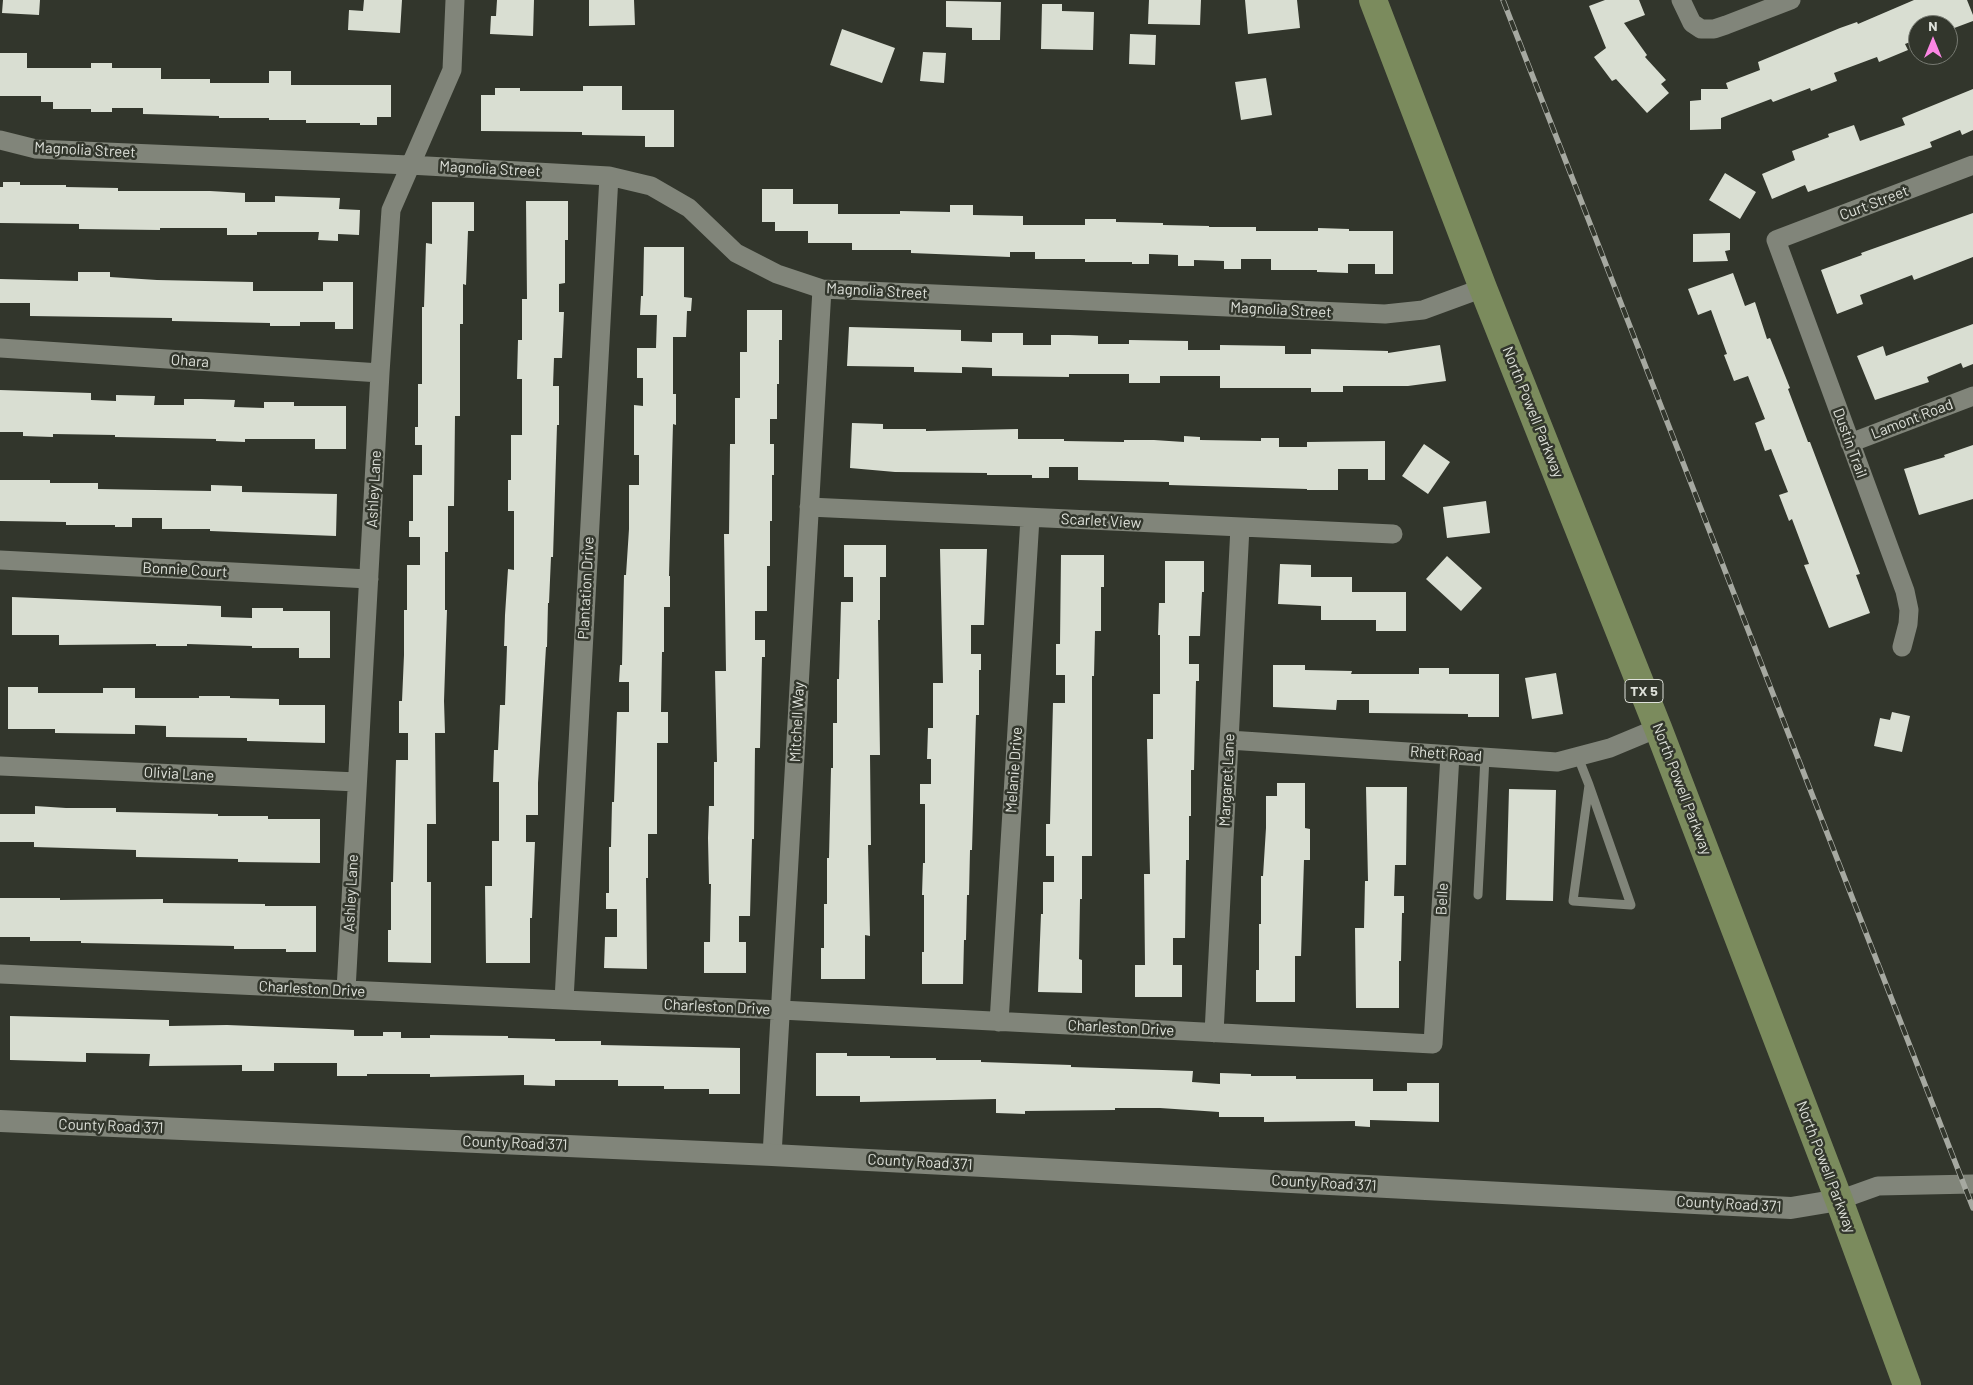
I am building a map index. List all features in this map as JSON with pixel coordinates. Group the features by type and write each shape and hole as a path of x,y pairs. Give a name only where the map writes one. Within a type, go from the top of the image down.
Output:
{"main road":[{"name":"North Powell Parkway","path":"1373,0 1483,288 1658,728 1839,1200 1907,1385"}],"street":[{"name":"Ashley Lane","path":"346,990 380,373 391,210 452,70 455,0"},
{"path":"1681,0 1692,23 1701,29 1714,29 1792,0"},
{"name":"Magnolia Street","path":"0,140 36,149 409,165 609,176 651,186 689,208 736,254 776,274 822,289 1385,314 1423,310 1483,288"},
{"name":"Curt Street","path":"1776,240 1973,165"},
{"name":"Plantation Drive","path":"564,1000 609,176"},
{"name":"Dustin Trail","path":"1776,240 1904,592 1909,610 1908,624 1902,647"},
{"name":"Mitchell Way","path":"772,1155 822,289"},
{"name":"Ohara","path":"0,348 380,373"},
{"name":"Lamont Road","path":"1850,443 1973,396"},
{"name":"Scarlet View","path":"809,508 1393,534"},
{"name":"Melanie Drive","path":"999,1022 1030,518"},
{"name":"Margaret Lane","path":"1214,1033 1240,527"},
{"name":"Bonnie Court","path":"0,560 369,579"},
{"name":"Rhett Road","path":"1229,740 1557,762 1610,748 1658,728"},
{"name":"Belle","path":"1433,1044 1450,755"},
{"name":"Olivia Lane","path":"0,766 357,782"},
{"name":"Charleston Drive","path":"0,974 781,1010 1433,1044"},
{"name":"County Road 371","path":"0,1121 772,1155 1791,1208 1839,1200"},
{"path":"1839,1200 1878,1186 1973,1184"}],"lane":[{"path":"1578,756 1589,785 1631,905 1573,901 1589,785"},
{"path":"1478,895 1485,757"}],"building":[{"path":"3,0 40,0 39,15 2,13"},
{"path":"364,0 402,0 400,33 348,30 349,10 363,11"},
{"path":"497,0 534,0 533,36 490,34 491,16 496,16"},
{"path":"589,0 634,0 635,25 589,26"},
{"path":"1149,0 1201,0 1200,25 1148,24"},
{"path":"1245,0 1297,0 1300,28 1248,34"},
{"path":"1605,0 1639,0 1645,15 1624,23 1647,55 1645,57 1666,80 1661,84 1669,93 1647,113 1616,79 1612,81 1594,57 1606,48 1589,6"},
{"path":"1914,0 1967,0 1973,15 1973,21 1958,27 1958,15 1908,15 1908,43 1905,44 1908,50 1879,62 1877,57 1834,73 1837,81 1811,91 1810,88 1773,102 1771,99 1721,118 1721,129 1690,130 1690,101 1701,100 1701,89 1728,89 1726,83 1760,70 1758,62 1840,28 1857,22 1858,24"},
{"path":"946,1 1001,2 1000,40 972,40 972,28 946,27"},
{"path":"1042,4 1062,4 1062,11 1094,12 1093,50 1041,49"},
{"path":"842,29 895,48 882,83 830,65"},
{"path":"1130,34 1156,35 1155,65 1129,64"},
{"path":"923,52 946,53 944,83 920,81"},
{"path":"0,53 27,53 27,68 91,68 91,63 112,63 112,68 161,68 161,79 210,79 210,83 269,83 269,71 291,71 291,85 391,85 391,117 377,117 377,125 360,125 360,123 306,123 306,120 269,120 269,118 219,118 219,116 143,114 143,108 112,108 112,112 91,112 91,109 53,109 53,102 41,102 41,96 0,96"},
{"path":"1266,78 1272,115 1241,120 1235,82"},
{"path":"583,86 622,86 622,110 674,110 674,147 645,147 645,136 582,135 582,132 481,131 481,95 495,95 495,88 520,88 520,91 583,91"},
{"path":"1973,89 1973,130 1962,135 1960,130 1930,142 1932,147 1808,192 1805,185 1772,199 1762,174 1795,160 1792,151 1829,137 1828,134 1854,125 1860,141 1905,125 1902,118"},
{"path":"1725,173 1756,192 1740,219 1709,200"},
{"path":"3,182 20,182 20,185 118,188 118,191 245,193 245,202 275,202 275,196 340,198 339,209 360,210 359,235 338,234 338,241 318,240 319,232 257,232 257,235 227,235 227,228 160,228 160,230 79,229 79,224 0,223 0,187 3,187"},
{"path":"762,189 793,189 793,204 838,204 838,214 900,214 900,211 950,212 950,205 973,205 973,215 1023,216 1023,225 1085,225 1085,219 1116,219 1116,222 1163,223 1163,225 1256,227 1256,231 1318,231 1318,228 1349,229 1349,231 1393,231 1393,274 1375,274 1375,264 1348,264 1348,273 1317,272 1317,270 1271,270 1271,259 1241,259 1241,269 1224,269 1224,261 1194,260 1194,266 1178,266 1178,255 1149,254 1149,264 1132,264 1132,262 1085,262 1085,259 1035,259 1035,252 1010,252 1010,257 911,253 911,250 852,250 852,243 808,243 808,231 775,231 775,222 762,222"},
{"path":"526,201 568,201 568,240 565,240 565,283 559,284 559,312 564,312 562,358 554,358 553,386 559,386 559,425 557,425 553,557 551,557 548,603 538,783 538,815 526,815 526,842 535,842 532,918 530,918 530,963 486,963 485,886 492,886 492,841 499,841 499,782 493,782 494,750 498,750 500,705 505,705 507,646 504,646 508,569 514,570 514,511 508,511 508,480 511,480 511,435 522,435 522,379 517,379 518,340 522,340 522,299 527,299"},
{"path":"432,202 474,202 474,231 468,231 466,285 463,284 463,324 460,324 460,416 455,416 454,506 448,506 448,552 445,552 445,610 447,610 444,701 445,733 435,733 436,824 427,824 427,882 431,882 431,963 388,962 388,930 391,930 391,882 393,882 396,760 408,760 408,733 399,733 399,701 402,701 404,655 404,610 407,610 407,565 420,565 420,537 409,537 409,521 413,521 413,475 422,475 422,445 415,445 415,427 418,427 418,384 422,384 422,307 424,307 426,243 432,244"},
{"path":"1973,213 1973,257 1914,280 1912,275 1860,295 1863,304 1837,314 1821,270 1862,255 1861,253"},
{"path":"1730,233 1730,250 1725,251 1728,261 1693,262 1693,234"},
{"path":"644,247 684,247 684,297 692,298 691,311 687,311 686,337 673,337 673,394 676,394 676,425 673,424 669,576 670,607 664,607 661,712 668,712 668,743 657,743 657,834 648,834 648,878 646,878 647,969 604,968 605,937 617,937 617,909 606,909 606,893 609,893 609,847 611,847 612,802 614,802 617,712 629,712 629,682 619,682 620,665 622,665 624,575 626,575 629,529 629,485 639,485 639,455 634,455 634,405 643,406 643,378 637,378 637,348 656,348 657,315 640,315 641,296 643,296"},
{"path":"78,272 110,272 110,277 157,280 253,282 253,291 323,291 323,282 353,282 353,329 335,329 335,322 300,322 300,326 270,326 270,323 172,321 172,318 30,316 30,303 0,303 0,279 78,281"},
{"path":"1733,273 1745,306 1755,302 1767,339 1770,338 1790,388 1788,389 1860,574 1856,575 1870,613 1829,628 1804,565 1809,564 1792,519 1789,521 1779,495 1788,492 1771,449 1765,451 1755,423 1765,419 1748,376 1734,381 1724,355 1727,354 1711,310 1698,315 1688,289"},
{"path":"747,310 782,310 782,340 779,340 777,419 770,419 770,444 774,444 774,475 772,475 770,566 767,566 767,611 755,611 755,640 765,640 765,657 762,657 760,748 755,748 754,839 752,839 750,916 739,916 739,942 746,942 746,973 704,973 704,942 710,942 709,806 714,806 714,762 717,762 715,671 726,671 724,534 729,534 730,444 735,444 735,398 740,398 740,352 747,352"},
{"path":"1973,324 1973,364 1963,368 1961,363 1927,377 1929,382 1875,400 1857,356 1883,346 1886,356"},
{"path":"849,327 961,330 961,341 992,342 992,333 1023,333 1023,345 1051,345 1051,335 1069,335 1098,336 1098,344 1129,344 1129,340 1188,341 1188,350 1220,350 1220,345 1285,346 1285,354 1311,354 1311,349 1388,351 1388,353 1440,345 1446,381 1408,386 1343,386 1343,392 1311,392 1311,388 1220,388 1220,376 1160,376 1160,383 1129,383 1129,374 1069,374 1069,377 992,376 992,368 962,367 962,373 914,372 914,367 847,366"},
{"path":"0,390 91,393 91,400 116,401 116,395 155,396 154,405 184,405 184,399 201,399 235,400 234,407 264,408 264,402 294,402 294,406 346,406 346,449 315,449 315,439 245,439 245,442 216,441 216,439 115,437 115,435 53,434 53,437 23,436 23,432 0,432"},
{"path":"852,423 883,424 883,429 926,429 926,431 1018,429 1018,439 1064,439 1064,441 1124,442 1124,440 1154,440 1184,442 1184,436 1200,437 1200,440 1261,441 1261,438 1279,438 1279,447 1307,447 1307,442 1385,441 1385,480 1368,480 1368,469 1338,469 1338,490 1307,490 1169,485 1169,482 1078,480 1078,467 1049,467 1049,478 1032,478 1032,475 895,472 850,468"},
{"path":"1424,444 1450,462 1428,494 1402,476"},
{"path":"1973,445 1973,499 1919,515 1904,469 1945,457 1944,455"},
{"path":"0,480 50,480 50,483 98,483 98,489 211,491 211,485 242,486 242,492 337,494 336,536 210,531 210,529 162,529 162,518 132,518 132,527 66,525 66,522 0,521"},
{"path":"1486,501 1490,533 1447,538 1443,507"},
{"path":"844,545 886,545 886,577 880,577 880,620 878,620 880,755 870,755 871,845 868,845 870,936 865,935 865,979 821,979 821,948 824,948 824,904 827,904 827,858 829,858 831,768 833,768 833,723 837,723 841,602 853,602 853,577 844,577"},
{"path":"940,549 987,549 984,625 971,625 971,654 981,654 981,670 979,670 979,715 976,715 972,850 970,850 963,984 922,984 925,804 920,804 920,784 931,784 931,759 927,759 928,728 933,728 933,683 943,683"},
{"path":"1061,555 1104,555 1104,587 1101,587 1101,631 1095,631 1094,676 1092,676 1092,856 1082,856 1079,959 1082,960 1082,993 1038,992 1043,882 1054,882 1054,856 1046,856 1046,824 1050,824 1053,703 1065,703 1065,675 1056,675 1056,644 1060,644"},
{"path":"1447,556 1482,588 1461,611 1426,579"},
{"path":"1165,561 1204,561 1204,592 1202,592 1200,636 1189,636 1189,664 1199,664 1199,681 1196,681 1194,770 1191,770 1189,860 1186,860 1185,938 1173,938 1173,965 1182,965 1182,997 1135,997 1135,965 1145,965 1144,874 1150,874 1147,739 1153,739 1153,694 1160,694 1159,603 1165,603"},
{"path":"1280,564 1311,565 1311,577 1352,577 1352,592 1406,592 1406,631 1376,631 1376,620 1321,620 1321,606 1278,604"},
{"path":"12,597 221,606 221,617 252,618 252,608 283,608 283,611 330,611 330,658 299,658 299,648 252,648 252,646 187,644 187,646 156,646 156,644 59,645 59,635 12,635"},
{"path":"1273,665 1305,665 1305,670 1352,671 1351,674 1419,674 1419,668 1449,668 1449,674 1499,674 1499,717 1468,717 1468,714 1369,713 1369,700 1337,700 1336,710 1273,707"},
{"path":"1556,673 1563,714 1532,719 1525,678"},
{"path":"8,687 38,687 38,693 103,693 103,688 135,688 135,698 230,696 230,698 279,699 279,705 325,705 325,743 247,741 247,738 166,737 166,726 135,725 135,734 55,733 55,729 8,729"},
{"path":"1892,712 1910,716 1902,752 1874,746 1880,718 1890,720"},
{"path":"1277,783 1305,783 1305,828 1310,829 1310,860 1304,860 1301,956 1295,956 1295,1002 1256,1002 1256,970 1259,970 1259,924 1261,924 1261,876 1263,876 1266,828 1266,796 1277,796"},
{"path":"1366,787 1407,787 1406,865 1395,865 1394,896 1404,896 1401,961 1399,961 1399,1008 1356,1008 1355,928 1364,928 1365,881 1368,881"},
{"path":"1509,789 1556,790 1553,901 1506,900"},
{"path":"35,806 116,808 116,812 268,816 268,819 320,819 320,863 238,862 238,859 136,857 136,850 34,847 34,842 0,842 0,814 35,814"},
{"path":"0,898 60,898 60,900 163,899 163,903 316,906 316,952 286,952 286,949 234,949 234,946 30,941 30,937 0,937"},
{"path":"10,1016 169,1020 169,1026 227,1025 354,1030 354,1036 383,1036 383,1032 401,1032 401,1038 430,1038 430,1035 508,1036 508,1038 555,1039 555,1041 601,1041 601,1045 740,1048 740,1094 709,1094 709,1089 664,1089 664,1086 618,1086 618,1080 555,1080 555,1086 524,1085 524,1075 430,1077 430,1074 367,1074 367,1076 337,1076 337,1063 274,1063 274,1071 242,1071 242,1065 149,1066 150,1054 86,1053 86,1062 10,1060"},
{"path":"816,1053 847,1053 847,1056 890,1056 890,1058 936,1058 936,1060 981,1060 981,1062 1071,1065 1071,1067 1193,1071 1192,1082 1220,1084 1220,1073 1251,1074 1251,1076 1296,1076 1296,1079 1373,1079 1373,1091 1407,1091 1407,1083 1439,1083 1439,1122 1370,1120 1370,1127 1355,1126 1355,1121 1264,1122 1264,1117 1219,1117 1219,1112 1160,1108 1025,1111 1025,1114 996,1113 996,1099 860,1102 860,1096 816,1096"}],"railway":[{"path":"1503,0 1973,1208"}]}
